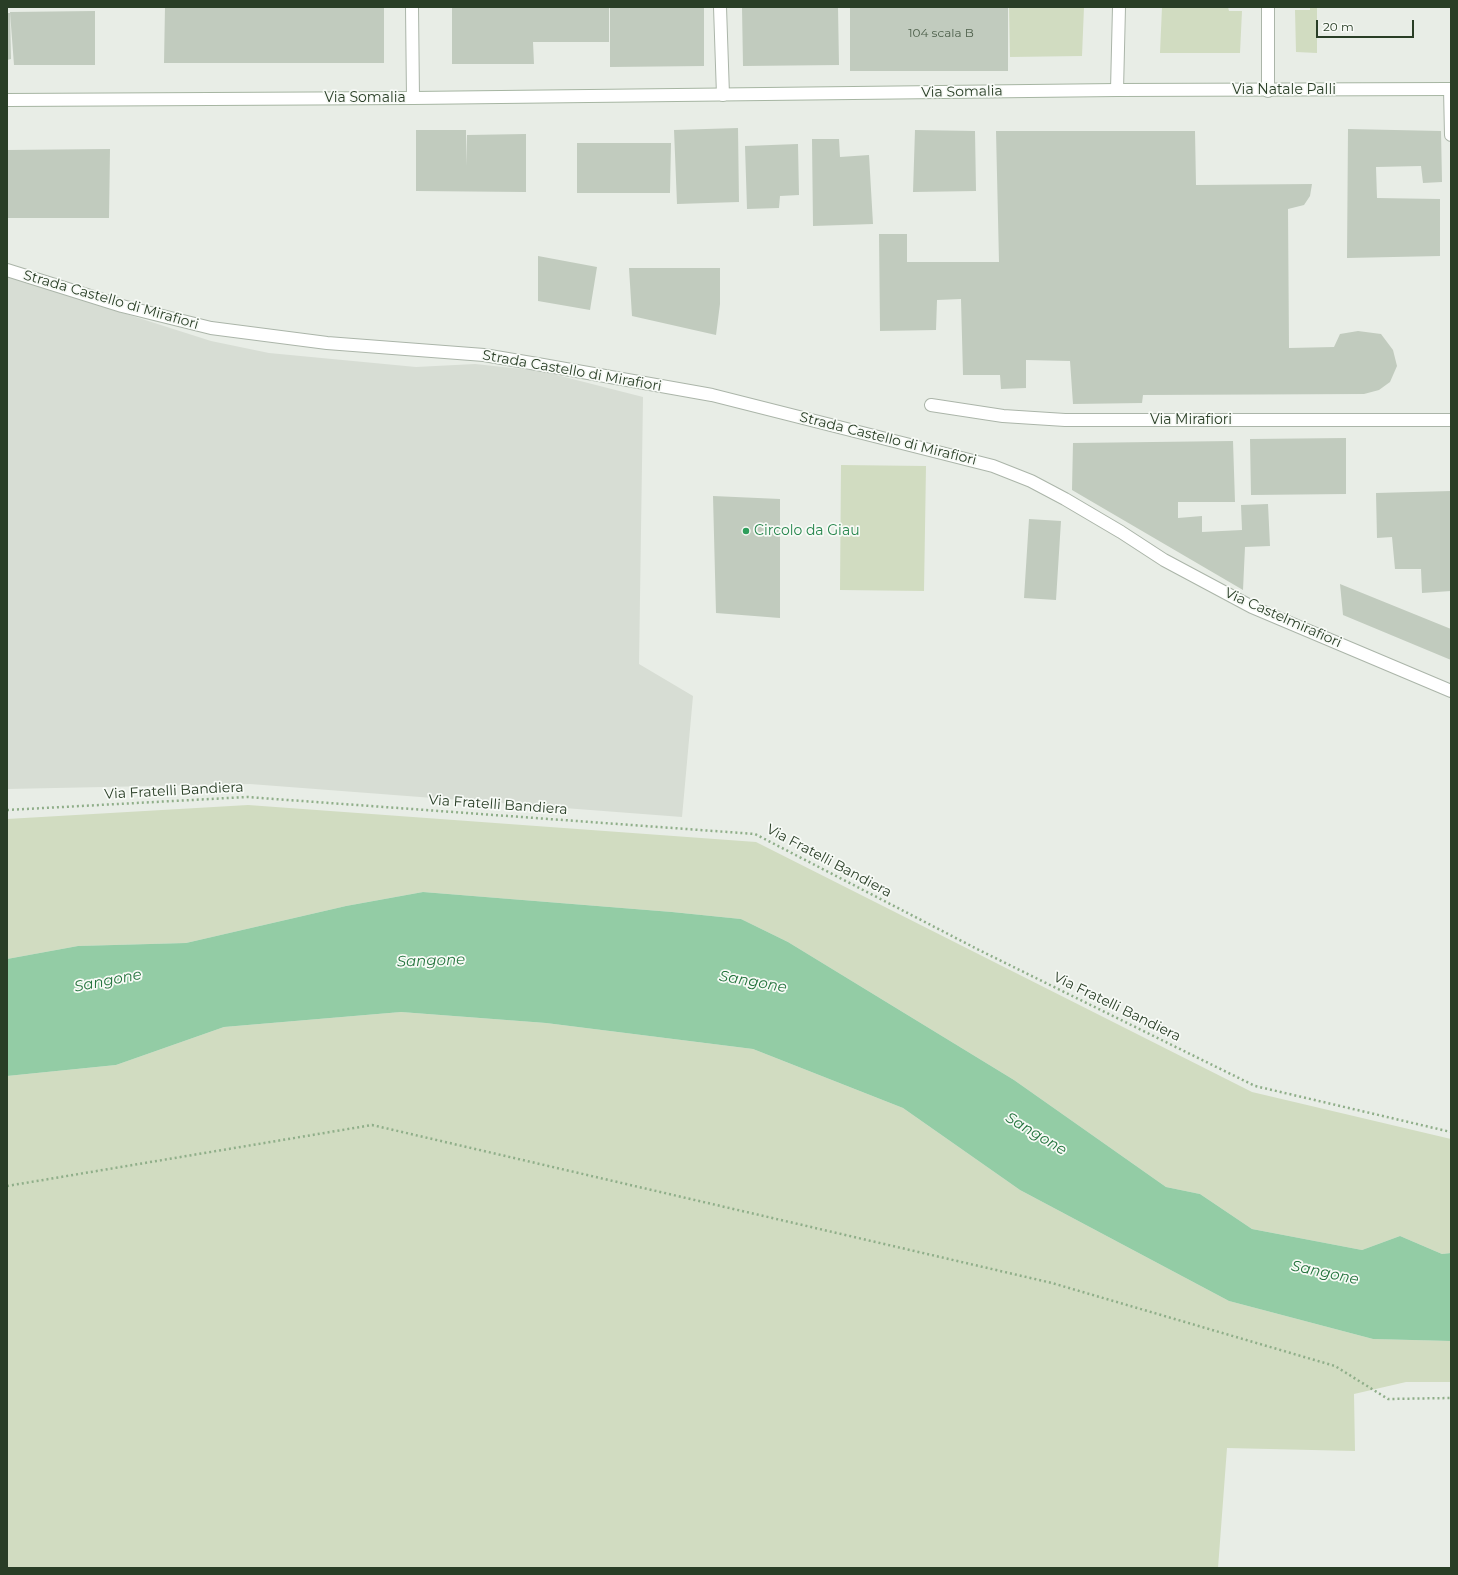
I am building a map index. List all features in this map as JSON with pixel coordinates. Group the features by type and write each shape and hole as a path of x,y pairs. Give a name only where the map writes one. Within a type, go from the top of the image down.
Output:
{"street":[{"path":"412,7 413,98"},
{"path":"720,7 723,95"},
{"path":"1117,90 1119,7"},
{"path":"1268,7 1268,91"},
{"path":"1451,89 1451,135"},
{"name":"Via Natale Palli","path":"1117,90 1268,91 1451,89"},
{"name":"Via Somalia","path":"7,100 413,98 1117,90"},
{"name":"Strada Castello di Mirafiori","path":"7,270 122,306 211,328 327,343 484,355 712,396 993,466 1031,481 1066,499 1121,532"},
{"name":"Via Mirafiori","path":"931,405 1003,416 1065,420 1451,420"},
{"name":"Via Castelmirafiori","path":"1121,532 1164,560 1252,607 1451,691"}],"path":[{"name":"Via Fratelli Bandiera","path":"7,810 247,797 755,834 979,950 1255,1086 1451,1132"},
{"path":"7,1186 372,1125 1052,1283 1335,1366 1388,1399 1451,1398"}],"shaded area":[{"path":"1009,7 1084,7 1082,56 1010,57"},
{"path":"1162,7 1228,7 1229,11 1242,11 1240,53 1160,53"},
{"path":"1310,7 1317,7 1317,53 1296,52 1295,10 1310,10"},
{"path":"7,276 211,341 269,353 416,367 475,364 541,371 643,397 639,664 693,696 682,817 250,784 7,789"},
{"path":"841,465 926,466 924,591 840,590"},
{"path":"248,805 756,842 1252,1092 1451,1139 1451,1253 1442,1254 1400,1236 1362,1250 1252,1229 1200,1194 1166,1187 1014,1080 788,942 741,919 423,892 346,906 186,943 78,946 7,959 7,819"},
{"path":"401,1012 546,1023 753,1049 903,1108 1020,1190 1229,1301 1373,1339 1451,1341 1451,1382 1406,1382 1354,1394 1355,1451 1227,1448 1218,1568 7,1568 7,1076 116,1065 224,1027"}],"water":[{"name":"Sangone","path":"423,892 741,919 788,942 1014,1080 1166,1187 1200,1194 1252,1229 1362,1250 1400,1236 1442,1254 1451,1253 1451,1341 1373,1339 1229,1301 1020,1190 903,1108 753,1049 546,1023 401,1012 224,1027 116,1065 7,1076 7,959 78,946 186,943 346,906"}],"building":[{"path":"165,7 384,7 384,63 164,63"},
{"path":"452,7 609,7 609,42 533,42 534,64 452,64"},
{"path":"610,7 704,7 704,66 610,67"},
{"path":"742,7 838,7 839,65 743,66"},
{"path":"850,7 1008,7 1008,71 850,71"},
{"path":"95,11 95,65 14,65 10,12"},
{"path":"7,13 10,13 11,59 7,60"},
{"path":"738,128 739,202 677,204 674,130"},
{"path":"1348,129 1441,131 1442,182 1423,183 1421,166 1376,167 1377,198 1440,199 1440,256 1347,258"},
{"path":"416,130 466,130 466,166 467,135 526,134 526,192 416,191"},
{"path":"915,130 975,131 976,191 913,192"},
{"path":"996,131 1195,131 1196,185 1312,184 1310,196 1304,205 1288,209 1289,348 1334,347 1340,334 1358,331 1381,334 1393,350 1397,366 1390,382 1379,390 1364,394 1143,395 1142,403 1073,404 1070,361 1026,360 1026,388 1001,389 1000,375 963,375 961,299 937,300 936,330 880,331 879,234 907,234 907,262 999,262"},
{"path":"812,139 839,139 840,157 869,155 873,224 813,226"},
{"path":"577,143 671,143 670,193 577,193"},
{"path":"798,144 799,195 780,196 779,208 747,209 745,146"},
{"path":"110,149 109,218 7,218 7,150"},
{"path":"538,256 597,267 590,310 538,301"},
{"path":"629,268 720,268 720,304 716,335 632,316"},
{"path":"1346,438 1346,494 1251,495 1250,439"},
{"path":"1233,441 1235,502 1178,502 1178,518 1202,516 1202,532 1242,530 1241,505 1268,504 1270,546 1245,547 1243,590 1072,490 1073,443"},
{"path":"1451,491 1451,591 1422,593 1421,569 1395,569 1392,537 1377,538 1376,493"},
{"path":"713,496 780,499 780,618 716,613"},
{"path":"1029,519 1061,521 1056,600 1024,598"},
{"path":"1340,584 1451,629 1451,660 1343,615"}],"place":[{"name":"Circolo da Giau","path":"746,531"}]}
